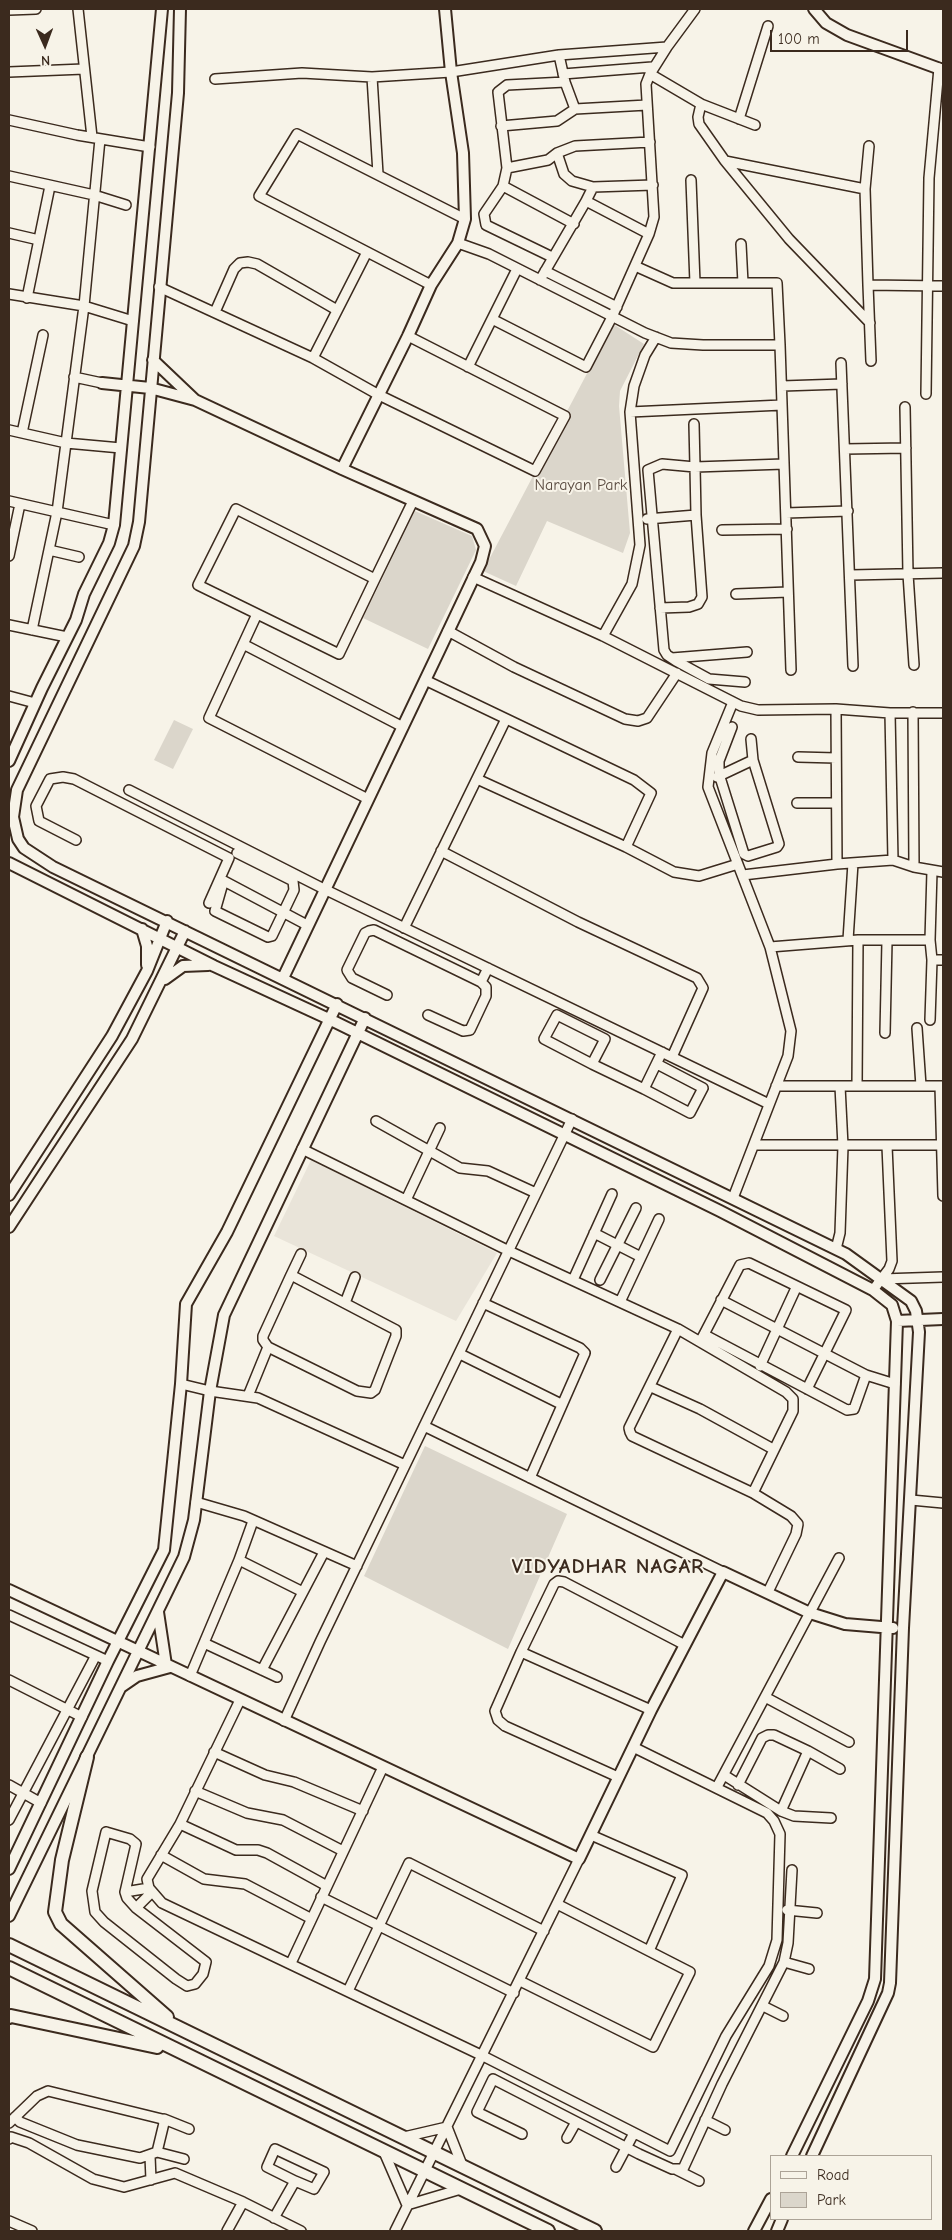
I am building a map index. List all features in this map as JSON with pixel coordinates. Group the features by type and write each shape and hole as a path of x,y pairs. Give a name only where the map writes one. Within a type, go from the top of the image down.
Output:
{"main road":[{"path":"87,1757 62,1860 55,1912 61,1924 180,2028"},
{"path":"9,1945 595,2231"},
{"path":"9,1968 548,2231"},
{"path":"9,2017 176,2051"}],"street":[{"path":"9,10 36,9"},
{"path":"32,630 57,512 84,306 94,195 96,138 84,69 78,9"},
{"path":"9,762 35,703 76,620 84,594 109,543 114,525 162,9"},
{"path":"180,9 178,93 139,522 134,546 28,763 17,790 11,817 13,841 53,867 836,1249 882,1279 911,1301 918,1319 911,1500 903,1628 890,1983 884,2002 812,2155"},
{"path":"492,319 586,367 617,307 649,234 654,217 646,84 651,71 695,9"},
{"path":"814,9 826,23 847,35 941,69 930,178 926,394"},
{"path":"342,469 408,336 431,285 458,243 465,219 463,153 451,72 446,10"},
{"path":"739,119 768,26"},
{"path":"215,79 302,73 372,76 451,72 559,55 667,47"},
{"path":"559,55 564,78 575,108"},
{"path":"9,72 84,69"},
{"path":"552,257 486,224 484,214 503,186 507,168 500,126 498,92 501,88 507,85 564,78 651,71 701,104 756,125"},
{"path":"372,76 378,174"},
{"path":"701,104 698,117 699,124 725,160 788,239 870,323"},
{"path":"500,126 557,121 575,108 647,105"},
{"path":"9,120 150,147"},
{"path":"431,285 260,196 297,134 465,219"},
{"path":"507,168 548,160 575,146 650,142"},
{"path":"869,146 865,189 872,361"},
{"path":"557,154 564,174 572,181 593,187 653,185"},
{"path":"725,160 865,189"},
{"path":"9,176 94,195 126,205"},
{"path":"691,180 695,283"},
{"path":"27,298 50,186"},
{"path":"503,186 574,224"},
{"path":"540,280 552,257 574,224 593,187"},
{"path":"586,201 649,234"},
{"path":"9,233 39,240"},
{"path":"458,243 489,254 612,317 672,343 780,345"},
{"path":"741,244 743,283"},
{"path":"313,358 367,252"},
{"path":"215,312 234,270 240,263 248,262 257,264 337,310"},
{"path":"635,266 673,283 777,283 791,670"},
{"path":"468,367 517,269"},
{"path":"545,271 617,307"},
{"path":"868,285 943,286"},
{"path":"159,287 313,358 378,394 535,471 565,416 408,336"},
{"path":"9,294 84,306 133,321"},
{"path":"22,433 43,335"},
{"path":"603,636 632,584 640,545 630,412 634,386 642,363 656,337"},
{"path":"153,360 195,400"},
{"path":"841,362 851,575 853,666"},
{"path":"74,377 102,383 150,388 195,400 342,469 477,529 485,546 480,562 426,680 324,889 283,978"},
{"path":"782,386 842,384"},
{"path":"630,412 782,405"},
{"path":"905,407 908,574 914,665"},
{"path":"660,608 689,607 698,604 702,597 696,515 694,424"},
{"path":"9,430 66,443 121,448"},
{"path":"845,449 906,448"},
{"path":"745,682 709,679 671,658 664,650 648,470 662,464 695,467 784,464"},
{"path":"9,501 114,525"},
{"path":"375,579 236,509 198,585 338,654 375,579 413,501"},
{"path":"9,556 20,504"},
{"path":"786,513 848,511"},
{"path":"639,519 696,515"},
{"path":"722,530 787,528"},
{"path":"49,550 79,557"},
{"path":"851,575 943,573"},
{"path":"473,577 603,636 733,702 758,710 836,709 890,713 943,713"},
{"path":"736,594 788,592"},
{"path":"257,614 209,718 368,799"},
{"path":"9,625 67,637"},
{"path":"448,631 514,667 625,720 638,721 648,718 677,673"},
{"path":"243,644 403,727"},
{"path":"671,658 747,652"},
{"path":"426,680 634,780 651,794 626,847"},
{"path":"9,696 35,703"},
{"path":"733,702 712,752 708,782 770,947 791,1031 788,1056 733,1198"},
{"path":"836,709 837,864"},
{"path":"913,712 914,867"},
{"path":"890,713 893,860"},
{"path":"404,928 506,719"},
{"path":"732,727 720,761 719,774 744,854 748,856 777,847 778,841 753,760 751,738"},
{"path":"798,758 836,758"},
{"path":"708,782 715,780 719,774 753,760"},
{"path":"76,840 38,821 36,806 50,779 63,777 74,779 180,834 235,850 324,889 770,1104"},
{"path":"477,779 626,847 674,872 698,876 738,864"},
{"path":"129,790 184,818 235,850 293,882 294,890 270,937 217,913 215,909 235,850"},
{"path":"797,803 836,803"},
{"path":"180,834 184,818"},
{"path":"209,903 235,850"},
{"path":"441,852 578,922 697,978 703,988 672,1057"},
{"path":"742,875 853,862 893,860 914,867 943,872"},
{"path":"848,940 853,862"},
{"path":"9,863 214,966 331,1020 358,1035 720,1211 873,1290 892,1305 898,1321 875,1979 868,2001 792,2155"},
{"path":"930,1020 932,871"},
{"path":"224,881 307,925"},
{"path":"9,1195 112,1036 146,971 167,921"},
{"path":"142,929 147,946 146,971"},
{"path":"387,995 352,978 347,970 365,933 369,930 374,930 481,982 487,991 470,1030 463,1031 428,1015"},
{"path":"9,1227 132,1039 179,948 185,931"},
{"path":"770,947 848,940 930,940"},
{"path":"857,1086 858,940"},
{"path":"884,1033 886,941"},
{"path":"932,960 943,960"},
{"path":"163,980 183,966 214,966"},
{"path":"481,982 488,968"},
{"path":"9,1870 13,1849 41,1803 108,1661 164,1550 181,1384 186,1304 227,1232 331,1020 337,1004"},
{"path":"592,1064 605,1039 557,1015 544,1039 592,1064 644,1089 690,1113 704,1088 657,1064"},
{"path":"9,1916 184,1557 194,1520 210,1391 224,1315 365,1018"},
{"path":"917,1028 921,1086"},
{"path":"644,1089 662,1052"},
{"path":"776,1086 941,1086 943,1196"},
{"path":"836,1249 840,1233 843,1146 840,1086"},
{"path":"284,1721 405,1465 572,1120"},
{"path":"376,1121 460,1168 488,1171 536,1193"},
{"path":"406,1200 440,1128"},
{"path":"754,1145 941,1145"},
{"path":"873,1290 892,1261 887,1146"},
{"path":"302,1149 509,1251 760,1366 836,1406 851,1410 857,1403 866,1375"},
{"path":"573,1280 612,1194"},
{"path":"600,1280 636,1208"},
{"path":"620,1302 659,1219"},
{"path":"594,1233 641,1257"},
{"path":"291,1275 396,1330 393,1345 375,1390 371,1394 357,1391 268,1347 263,1336 291,1275 301,1254"},
{"path":"703,1339 740,1265 744,1263 749,1263 796,1288 846,1310 807,1390"},
{"path":"344,1303 355,1276"},
{"path":"882,1279 943,1277"},
{"path":"760,1366 796,1288"},
{"path":"722,1300 866,1375 895,1384"},
{"path":"483,1303 580,1348 584,1353 530,1478"},
{"path":"898,1321 943,1319"},
{"path":"678,1329 651,1387 629,1428 632,1436 753,1493 791,1516 798,1524 796,1534 768,1592"},
{"path":"703,1339 786,1392 793,1399 792,1412 753,1493"},
{"path":"248,1396 268,1347"},
{"path":"460,1354 562,1404"},
{"path":"181,1384 210,1391 258,1398 405,1465"},
{"path":"651,1387 700,1409 773,1449"},
{"path":"424,1426 810,1613 844,1624 903,1628"},
{"path":"911,1500 943,1503"},
{"path":"196,1502 253,1520 357,1566"},
{"path":"190,1676 239,1560 253,1520"},
{"path":"262,1670 324,1552"},
{"path":"717,1787 839,1558"},
{"path":"239,1560 303,1592"},
{"path":"395,2231 520,1981 651,1710 723,1572"},
{"path":"618,1777 505,1726 498,1720 495,1712 521,1652 554,1584 558,1581 564,1582 685,1645"},
{"path":"9,1590 579,1859"},
{"path":"158,1611 168,1666"},
{"path":"9,1615 95,1657 108,1661"},
{"path":"204,1643 277,1677"},
{"path":"521,1652 651,1710"},
{"path":"9,1820 95,1657"},
{"path":"121,1687 138,1676 168,1666"},
{"path":"9,1680 82,1717"},
{"path":"765,1697 849,1742"},
{"path":"240,1700 180,1824 147,1879 150,1890 162,1903 483,2056 670,2151 726,2036 769,1966 777,1940 780,1909 780,1834 774,1821 767,1813 633,1747"},
{"path":"738,1785 762,1738 768,1735 808,1751 840,1769"},
{"path":"782,1811 808,1751"},
{"path":"214,1752 255,1771 294,1782 363,1811"},
{"path":"291,1963 310,1918 383,1767"},
{"path":"724,1775 782,1811 801,1817 831,1818"},
{"path":"9,1785 41,1803"},
{"path":"195,1791 247,1813 283,1820 343,1852"},
{"path":"180,1824 236,1850 244,1852 258,1850 268,1853 327,1886"},
{"path":"106,1832 130,1839 136,1844 125,1892 127,1898 136,1908 206,1962 203,1974 195,1984 187,1986 176,1979 104,1922 95,1912 92,1891 106,1832"},
{"path":"591,1835 682,1875 649,1951"},
{"path":"161,1855 204,1879 245,1884 310,1918"},
{"path":"348,1991 409,1863 544,1931"},
{"path":"676,2170 683,2169 705,2120 784,1962 791,1910 792,1870"},
{"path":"125,1892 150,1890"},
{"path":"136,1908 150,1890"},
{"path":"321,1897 514,1993"},
{"path":"520,1981 653,2047 690,1972 557,1904"},
{"path":"780,1909 816,1913"},
{"path":"784,1962 809,1969"},
{"path":"763,2006 782,2016"},
{"path":"716,2058 732,2066"},
{"path":"522,2134 477,2112 493,2079 626,2148 699,2181"},
{"path":"12,2120 37,2096 48,2091 164,2120 189,2129"},
{"path":"12,2120 77,2145 140,2158 153,2154 184,2159"},
{"path":"151,2180 153,2154 164,2120"},
{"path":"705,2120 725,2130"},
{"path":"567,2138 576,2122"},
{"path":"404,2137 447,2127"},
{"path":"447,2127 462,2165"},
{"path":"616,2167 634,2133"},
{"path":"9,2139 11,2137 29,2143 93,2180 124,2187 175,2173 243,2202 300,2231"},
{"path":"275,2149 324,2172 314,2189 293,2180 267,2167 275,2149"},
{"path":"384,2152 407,2205"},
{"path":"274,2218 282,2203 286,2200 293,2180"},
{"path":"407,2205 461,2189"},
{"path":"754,2231 770,2201"},
{"path":"227,2231 243,2202"},
{"path":"9,2221 32,2231"}],"shaded area":[{"path":"311,1160 497,1253 456,1321 274,1236"}],"green space":[{"name":"Narayan Park","path":"613,324 644,344 620,391 619,406 630,533 623,553 547,521 516,586 483,571"},
{"path":"415,511 472,536 476,550 428,649 363,618"},
{"path":"174,720 193,729 173,769 154,760"},
{"path":"425,1446 567,1514 508,1649 364,1576"}],"district":[{"name":"VIDYADHAR NAGAR","path":"608,1567"}]}
